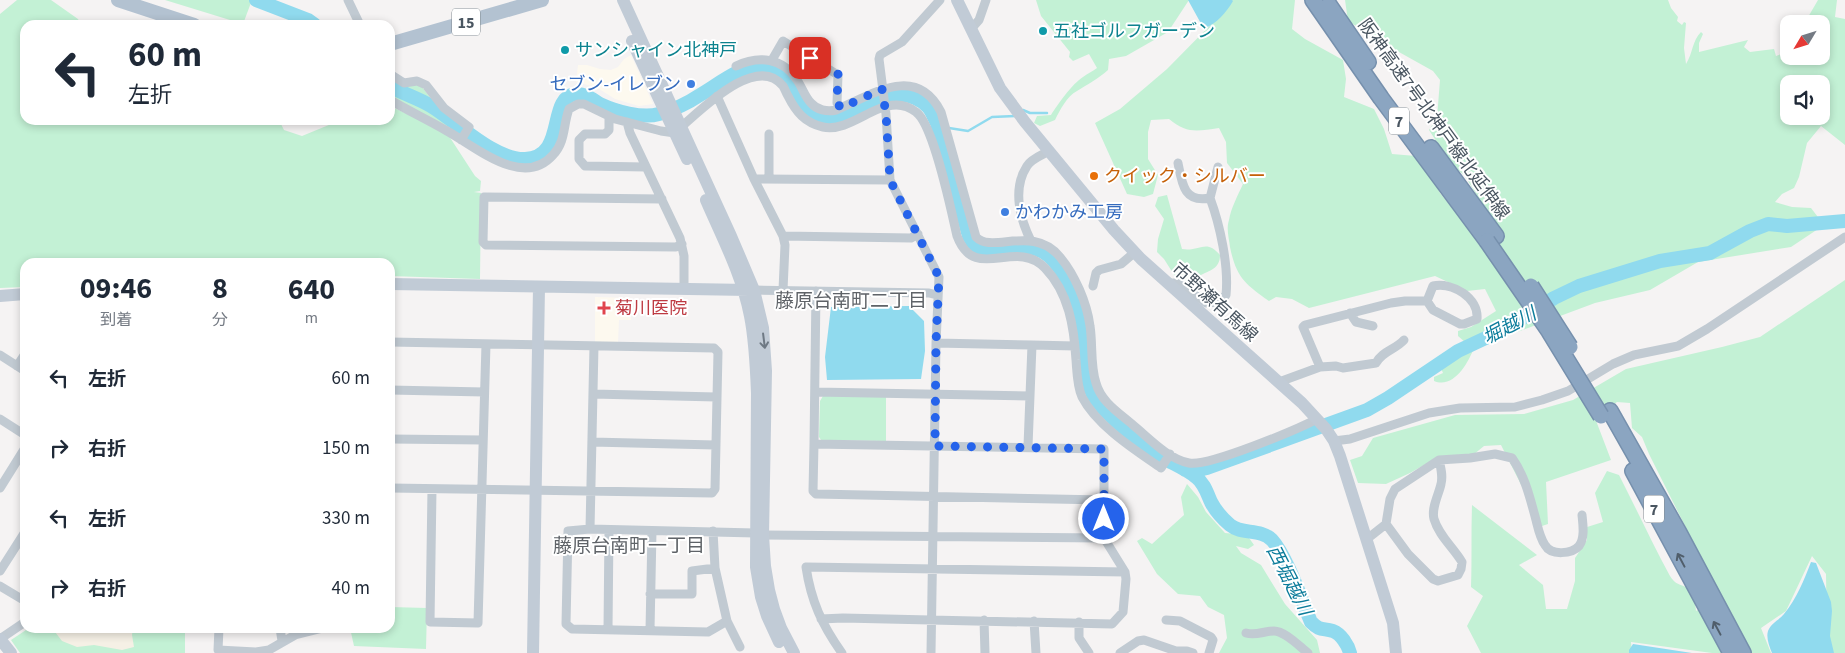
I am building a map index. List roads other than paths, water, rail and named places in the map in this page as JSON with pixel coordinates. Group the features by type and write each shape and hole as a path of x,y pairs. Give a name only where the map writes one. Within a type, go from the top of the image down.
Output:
{"highway":[{"name":"阪神高速7号北神戸線北延伸線","path":"1313,0 1381,98 1491,238"},
{"name":"阪神高速7号北神戸線北延伸線","path":"1325,0 1491,238"},
{"name":"7","path":"1491,238 1548,331 1606,413 1640,483 1739,650"}],"main road":[{"path":"118,0 179,20"},
{"name":"15","path":"395,43 542,0"}],"street":[{"path":"348,0 358,20"},
{"path":"614,0 666,104"},
{"path":"623,0 666,104 748,290 762,328 766,371 756,567 761,597 770,624 785,653"},
{"path":"931,653 937,295 939,277 890,180 880,55 902,42 940,0"},
{"name":"市野瀬有馬線","path":"957,0 1000,88 1025,122 1135,252 1279,382 1322,424 1334,441 1367,539 1392,623 1396,653"},
{"path":"971,29 979,20 986,0"},
{"path":"772,60 783,41 838,74 837,103 841,108"},
{"path":"736,66 752,59 772,60 794,76 810,103 815,107 830,111 898,85 924,92 937,104 944,123 974,233 979,240 988,244 1013,240 1030,241 1046,246 1060,257 1078,290 1090,325 1094,378 1100,393 1114,409 1170,455 1188,463 1208,462 1298,429 1322,424"},
{"path":"395,103 509,165 527,168 542,164 550,159 559,148 563,142 567,115 569,109 573,106 584,104 609,117 627,122 675,124 753,76 764,75 773,78 783,86 797,112 804,119 825,128 835,128 847,124 884,105 907,106 917,112 925,121 948,196 957,236 963,249 981,260 1018,255 1039,262 1065,297 1071,315 1078,382 1082,396 1093,414 1143,456 1161,468 1170,455"},
{"path":"395,77 404,83 417,81 426,85 444,108 469,127 462,139"},
{"path":"718,96 754,178 783,236 783,290"},
{"path":"609,117 609,130 605,134 585,134 579,140 579,159 585,166 646,167"},
{"path":"627,122 682,244 684,289"},
{"path":"768,179 770,134"},
{"path":"1030,241 1022,220 1019,196 1020,187 1027,166 1049,151"},
{"path":"1178,163 1182,184 1188,193 1201,200 1210,198"},
{"path":"1172,286 1174,283 1179,283 1201,299 1212,304 1223,300 1226,295 1227,287 1221,242 1210,198 1218,167"},
{"path":"754,178 890,180"},
{"path":"662,199 484,197 483,242 486,244 562,246 676,247 682,244"},
{"path":"783,236 911,238 918,234"},
{"path":"1334,441 1350,439 1429,412 1460,408 1515,408 1568,391 1612,364 1634,355 1678,346 1708,330 1845,237"},
{"path":"1093,286 1096,273 1099,270 1121,264 1135,252"},
{"path":"395,284 783,290 929,293 937,295"},
{"path":"1441,284 1455,289 1466,294 1478,311 1477,319 1460,324 1433,310 1427,301 1434,286 1441,284"},
{"path":"533,653 539,287"},
{"path":"1065,297 1078,290"},
{"path":"816,291 816,392 813,491 816,494 1104,500"},
{"path":"0,296 20,294"},
{"path":"1320,367 1304,327 1305,325 1405,301 1427,301"},
{"path":"1350,313 1356,322 1373,326"},
{"path":"1279,382 1320,367 1336,366 1349,368 1376,363 1382,354 1394,350 1404,340"},
{"path":"395,342 714,348 718,352 715,489 712,493 395,488"},
{"path":"936,343 1075,346"},
{"path":"432,489 430,622 478,623 486,344"},
{"path":"1028,446 1032,345"},
{"path":"590,529 594,346"},
{"path":"0,355 20,368"},
{"path":"16,366 20,361"},
{"path":"395,390 484,392"},
{"path":"816,392 1030,396"},
{"path":"593,394 716,397"},
{"path":"0,419 20,432"},
{"path":"395,439 483,440"},
{"path":"592,442 715,444"},
{"path":"814,444 1028,446 1104,449 1104,538 1124,572 1126,579 1124,612 1112,624 932,619 820,619"},
{"path":"1367,539 1386,524 1390,499 1395,489 1439,460 1495,454 1512,458 1519,468 1527,488 1546,548 1568,553 1578,547 1583,540 1582,515"},
{"path":"0,488 20,456"},
{"path":"1386,524 1408,554 1433,579 1438,581 1458,574 1462,562 1446,542 1434,518 1442,482 1439,460"},
{"path":"727,621 708,632 572,629 566,624 568,531 590,529 713,531 759,534 1104,538"},
{"path":"608,630 609,530"},
{"path":"650,630 652,531"},
{"path":"713,531 715,568 727,621 740,647"},
{"path":"759,534 769,590 781,628 794,653"},
{"path":"0,572 20,540"},
{"path":"842,653 820,619 809,587 806,567 1124,572"},
{"path":"650,594 692,594 692,571 715,568"},
{"path":"0,586 20,598"},
{"path":"984,620 984,653"},
{"path":"1166,620 1180,621 1211,637 1213,640 1208,653"},
{"path":"1034,621 1036,653"},
{"path":"1079,622 1079,638 1088,653"},
{"path":"11,653 0,639 20,625"},
{"path":"1246,633 1262,634 1275,631 1282,633 1308,653"},
{"path":"219,633 218,650 256,652 268,650 282,641 303,633"},
{"path":"281,633 282,641"},
{"path":"1120,653 1138,641 1144,640 1192,653"}],"water":[{"path":"1188,0 1233,1 1221,17 1204,29"},
{"path":"909,306 924,321 925,351 921,379 827,380 825,357 831,307"},
{"path":"1811,562 1816,563 1831,602 1830,636 1834,653 1772,653 1767,633 1793,602"},
{"path":"1633,644 1692,653 1629,653"}],"waterway":[{"path":"256,0 308,20"},
{"name":"西堀越川","path":"395,88 431,106 488,147 513,158 525,159 538,156 547,148 552,138 561,105 567,98 576,94 589,97 600,104 621,112 645,116 652,115 680,106 740,71 757,66 764,66 775,70 784,77 812,112 820,117 836,118 882,98 892,96 911,96 919,100 929,109 937,123 969,236 973,243 983,249 992,250 1022,247 1033,248 1043,252 1053,260 1066,279 1080,313 1086,347 1088,380 1095,398 1116,421 1144,444 1160,456 1199,479 1215,508 1230,525 1240,530 1262,534 1272,540 1283,556 1311,622 1319,628 1333,631 1339,635 1346,643 1350,653"},
{"path":"1023,110 1030,113 1047,113"},
{"path":"949,128 968,131 992,117 1015,116"},
{"name":"堀越川","path":"1185,470 1194,471 1207,468 1367,410 1458,351 1507,328 1554,298 1579,286 1660,261 1710,253 1750,231 1768,224 1787,226 1845,221"}],"place":[{"name":"五社ゴルフガーデン","path":"1043,31"},
{"name":"サンシャイン北神戸","path":"565,50"},
{"name":"セブン-イレブン","path":"691,84"},
{"name":"クイック・シルバー","path":"1094,176"},
{"name":"かわかみ工房","path":"1005,212"},
{"name":"菊川医院","path":"604,308"}],"district":[{"name":"藤原台南町二丁目","path":"851,300"},
{"name":"藤原台南町一丁目","path":"629,545"}]}
